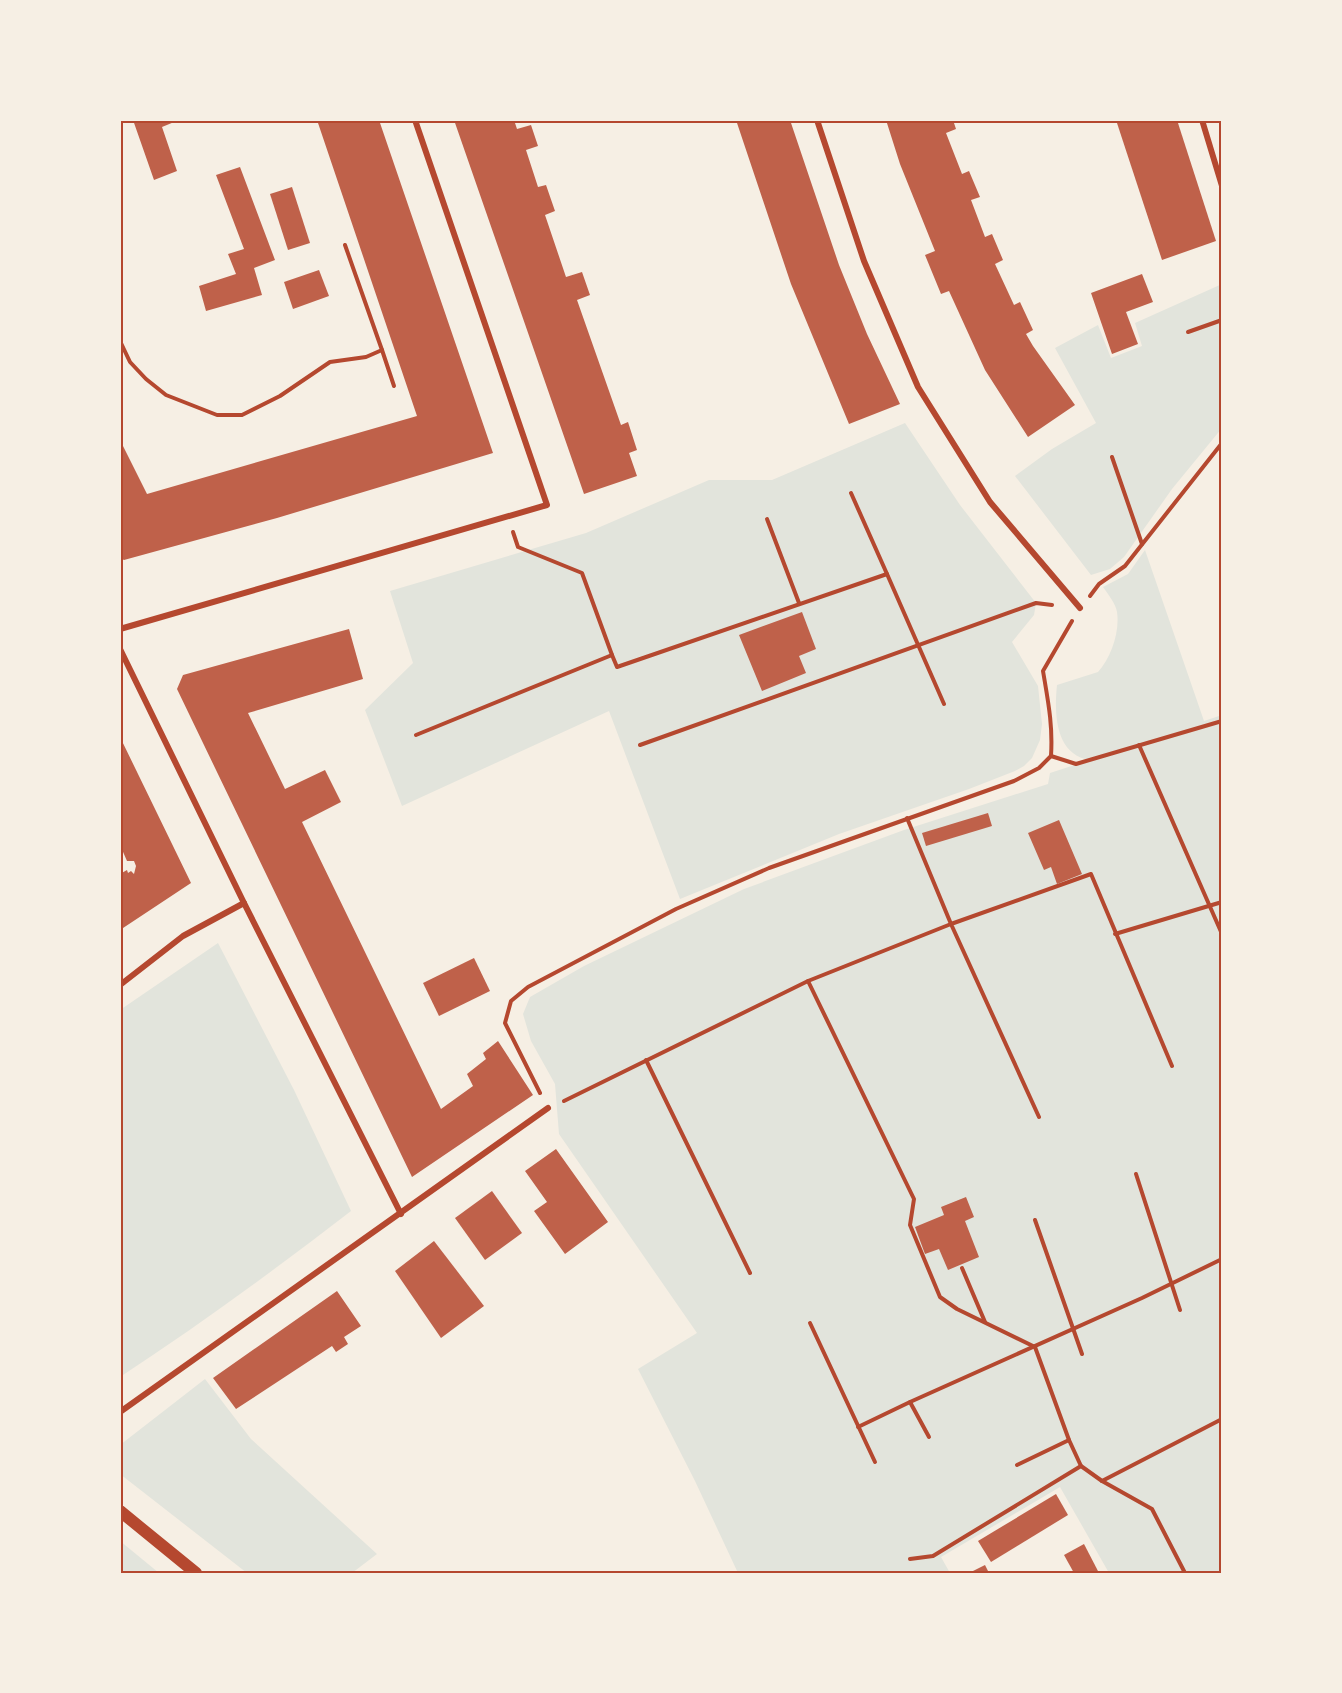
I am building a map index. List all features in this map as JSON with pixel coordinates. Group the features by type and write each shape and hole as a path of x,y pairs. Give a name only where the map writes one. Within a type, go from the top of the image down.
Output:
{"main road":[{"path":"120,1512 196,1573"}],"street":[{"path":"120,629 547,505 415,120"},
{"path":"817,120 864,261 918,387 990,502 1080,608"},
{"path":"1202,120 1222,186"},
{"path":"120,649 244,903 401,1214"},
{"path":"120,985 183,936 244,903"},
{"path":"120,1412 548,1108"}],"path":[{"path":"345,245 394,386"},
{"path":"1188,332 1222,320"},
{"path":"120,341 130,362 166,395 217,415 242,415 280,396 330,362 366,357 382,350"},
{"path":"1172,1065 1091,874 951,924 808,981 548,1108 505,1023 511,1002 528,987 676,909 769,868 1014,781 1039,768 1051,756 1050,702 1043,671 1080,608 1099,584 1125,566 1222,443"},
{"path":"1112,457 1142,544"},
{"path":"852,493 944,704"},
{"path":"767,519 799,603"},
{"path":"518,547 582,573 617,667 887,574"},
{"path":"640,745 1036,603 1080,608"},
{"path":"416,735 612,655"},
{"path":"1051,756 1076,764 1222,721"},
{"path":"1139,746 1222,934"},
{"path":"907,818 951,924 1039,1117"},
{"path":"1115,934 1222,902"},
{"path":"808,981 914,1199 910,1225 940,1297 957,1309 1035,1347 1069,1440 1081,1466 1102,1481 1152,1509 1185,1573"},
{"path":"646,1060 750,1273"},
{"path":"1136,1174 1180,1310"},
{"path":"1035,1220 1082,1354"},
{"path":"858,1427 1222,1259"},
{"path":"962,1268 985,1323"},
{"path":"810,1323 874,1462"},
{"path":"910,1402 929,1437"},
{"path":"1102,1481 1222,1419"},
{"path":"1017,1465 1069,1440"},
{"path":"910,1559 933,1556 1081,1466"}],"shaded area":[{"path":"1222,284 1222,428 1172,489 1124,557 1110,569 1091,575 1015,476 1052,449 1096,423 1055,348 1098,325 1111,358 1142,346 1135,323"},
{"path":"905,423 960,505 1036,603 1034,615 1012,642 1038,686 1042,724 1040,740 1032,758 1024,766 969,789 839,834 680,899 609,711 402,806 365,710 413,663 390,591 586,533 709,480 772,480"},
{"path":"1145,550 1204,721 1222,715 1222,1573 1109,1573 1060,1487 941,1557 950,1573 738,1573 695,1481 638,1369 697,1333 559,1134 555,1084 531,1041 523,1014 530,997 584,966 744,889 904,830 1048,784 1050,773 1090,760 1078,756 1063,741 1057,720 1057,685 1098,672 1107,660 1114,644 1118,620 1115,606 1103,587 1128,574"},
{"path":"218,943 294,1090 351,1211 237,1296 120,1377 120,1010"},
{"path":"205,1379 251,1439 377,1554 352,1573 247,1573 120,1474 120,1445"},
{"path":"120,1541 159,1573 120,1573"}],"building":[{"path":"133,120 179,120 162,127 177,171 154,180"},
{"path":"317,120 379,120 493,453 277,518 124,560 120,558 120,440 147,494 417,416"},
{"path":"454,120 514,120 517,129 531,125 538,146 526,150 538,187 546,185 555,211 545,215 566,277 582,272 590,295 577,300 621,425 628,422 637,450 629,453 637,476 584,494"},
{"path":"736,120 790,120 839,265 867,334 900,404 849,424 791,284"},
{"path":"886,120 953,120 956,129 946,133 962,174 969,171 980,197 971,200 985,237 992,234 1003,260 995,264 1014,305 1020,302 1033,330 1026,334 1075,405 1028,437 985,370 949,291 941,294 925,255 935,251 900,164"},
{"path":"1116,120 1177,120 1216,241 1162,260"},
{"path":"240,167 275,260 254,268 262,295 206,311 199,286 236,274 228,254 244,249 216,175"},
{"path":"292,187 310,243 288,250 270,194"},
{"path":"319,270 329,296 293,309 284,282"},
{"path":"1142,274 1153,302 1126,312 1138,344 1112,354 1091,293"},
{"path":"802,612 816,649 799,656 806,673 762,691 739,635"},
{"path":"349,629 363,679 248,713 285,789 325,770 341,802 302,822 441,1109 473,1086 467,1074 486,1059 483,1053 498,1041 533,1095 412,1177 177,689 183,675"},
{"path":"120,737 191,883 120,930 120,874 127,870 128,873 131,871 134,874 136,866 134,861 127,861 120,845"},
{"path":"988,813 992,826 926,846 922,833"},
{"path":"1059,820 1082,874 1057,884 1051,867 1044,870 1028,833"},
{"path":"474,958 490,991 439,1016 423,983"},
{"path":"556,1149 608,1222 565,1254 534,1211 547,1202 525,1171"},
{"path":"492,1191 522,1233 485,1260 455,1218"},
{"path":"966,1197 974,1217 965,1221 979,1257 948,1270 939,1249 925,1254 915,1227 944,1215 941,1207"},
{"path":"434,1241 484,1306 441,1338 395,1271"},
{"path":"337,1291 361,1326 344,1337 348,1344 336,1352 332,1346 236,1409 213,1378"},
{"path":"1056,1494 1068,1515 991,1562 978,1541"},
{"path":"1084,1544 1099,1573 1074,1573 1064,1555"},
{"path":"985,1565 989,1573 969,1573"}]}
